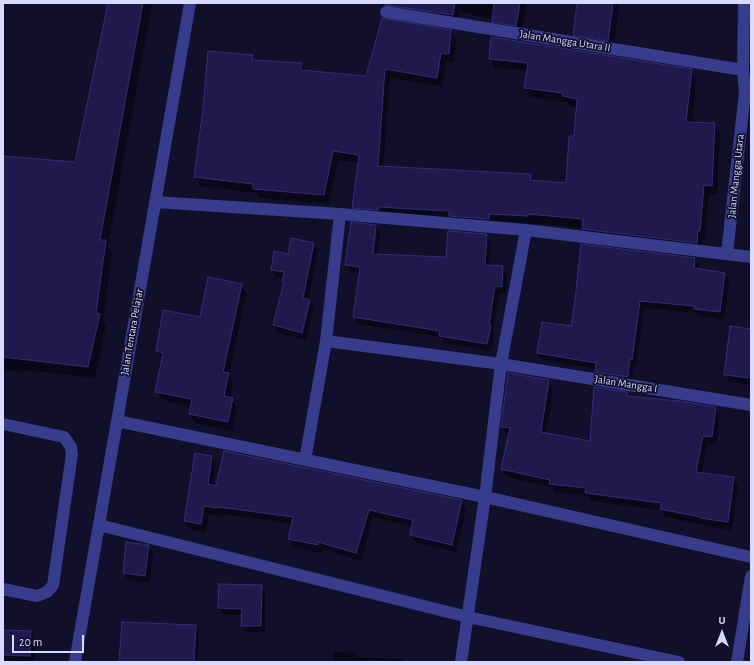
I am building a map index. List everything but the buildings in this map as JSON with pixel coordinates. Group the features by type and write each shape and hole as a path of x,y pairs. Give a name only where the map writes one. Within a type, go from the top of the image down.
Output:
{"street":[{"name":"Jalan Tentara Pelajar","path":"75,662 190,3"},
{"name":"Jalan Mangga Utara","path":"728,253 748,93 743,70 744,3"},
{"name":"Jalan Mangga Utara II","path":"386,12 743,70"},
{"path":"155,202 340,214 526,230 728,253 751,257"},
{"path":"305,460 326,341 340,214"},
{"path":"461,662 485,497 501,364 526,230"},
{"name":"Jalan Mangga I","path":"326,341 501,364 751,405"},
{"path":"117,421 485,497 751,557"},
{"path":"3,424 64,437 71,447 72,454 53,585 47,592 37,596 3,589"},
{"path":"99,525 468,617 679,662"},
{"path":"737,662 751,576"}]}
